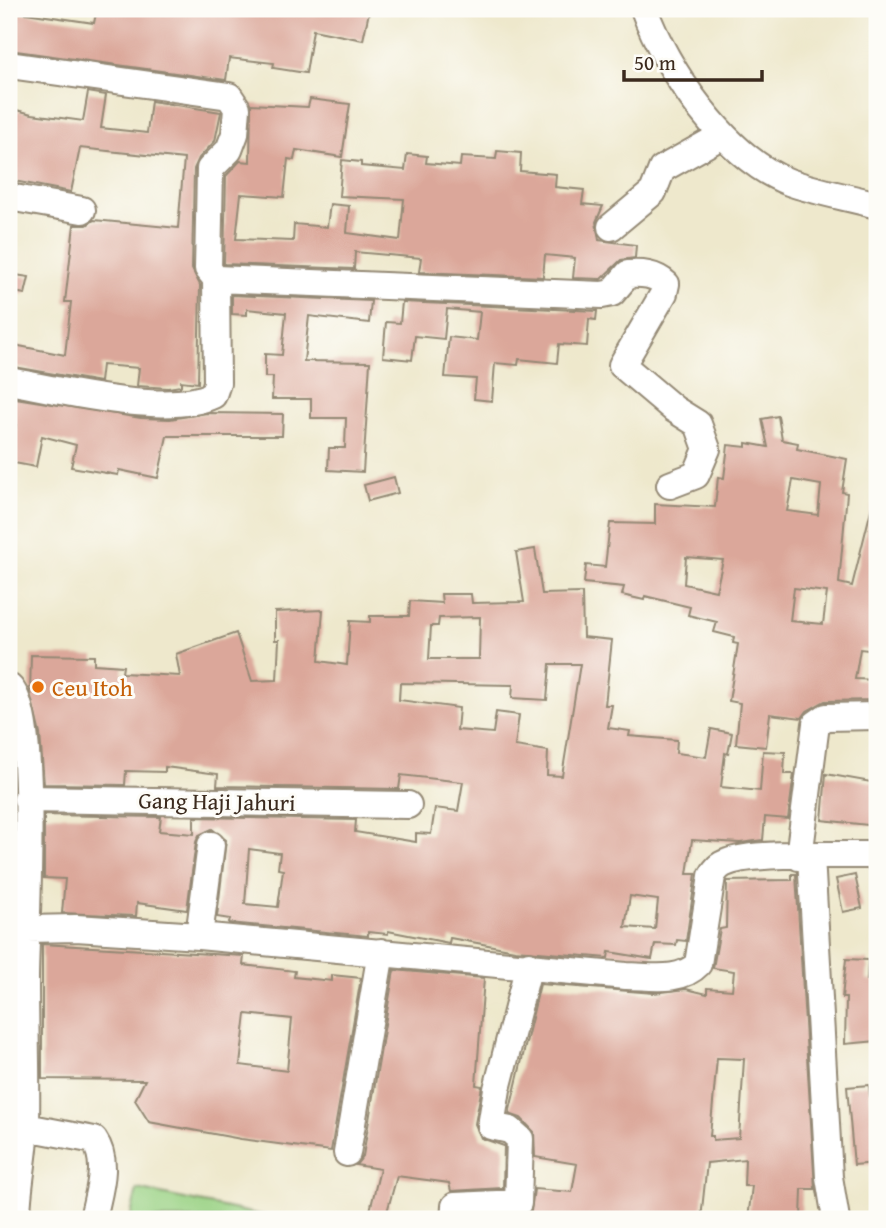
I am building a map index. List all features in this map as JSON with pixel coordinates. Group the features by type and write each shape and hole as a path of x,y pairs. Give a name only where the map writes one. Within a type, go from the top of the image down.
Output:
{"street":[{"path":"644,9 651,29 707,120 721,136 759,167 788,182 877,205"},
{"path":"9,65 229,96 237,108 233,141 211,170 208,270 216,279 217,383 213,395 180,403 101,398 9,381"},
{"path":"611,227 653,192 662,169 721,136"},
{"path":"9,197 82,210"},
{"path":"216,279 602,295 612,293 628,274 656,276 666,284 664,293 622,365 702,429 707,449 696,475 670,485"},
{"path":"9,687 17,693 23,720 27,799 26,1127 17,1196 17,1219"},
{"path":"836,1219 829,1177 805,857 816,724 826,717 877,716"},
{"name":"Gang Haji Jahuri","path":"27,799 238,813 408,805"},
{"path":"199,936 211,845"},
{"path":"28,929 76,928 199,936 626,976 679,977 691,972 698,964 712,876 719,866 731,860 877,855"},
{"path":"346,1153 381,952"},
{"path":"454,1219 455,1206 518,1203 520,1139 510,1130 491,1126 497,1089 529,965"},
{"path":"26,1127 93,1140 99,1147 103,1168 93,1219"}],"green space":[{"path":"137,1189 280,1219 130,1219"}],"building":[{"path":"97,9 352,9 369,12 363,40 313,30 306,73 273,68 274,63 229,58 226,80 9,50 12,11 94,23"},
{"path":"88,92 106,95 101,128 147,133 151,101 221,112 215,141 199,158 194,169 192,269 200,285 198,383 181,381 181,386 168,388 137,386 139,368 102,365 100,382 9,366 9,344 65,355 71,302 65,302 74,225 87,225 94,220 178,228 184,159 80,148 71,192 9,180 9,108 83,121"},
{"path":"310,99 350,104 342,157 296,150 294,160 288,159 284,197 241,194 236,239 293,241 294,224 327,227 330,204 349,206 347,233 400,240 404,199 339,196 342,160 361,162 361,166 405,170 407,154 427,156 426,163 460,166 461,157 496,159 497,151 521,153 520,171 556,174 555,187 584,190 582,204 603,206 596,222 599,240 636,245 635,258 621,260 601,279 573,278 575,258 545,255 543,277 419,272 421,258 355,252 354,269 224,264 226,176 240,161 250,162 251,104 308,107"},
{"path":"9,274 29,277 25,294 9,291"},
{"path":"232,295 371,301 369,323 309,316 304,361 370,362 363,472 328,470 329,448 345,448 346,418 311,418 311,399 272,399 273,377 265,377 265,354 282,355 286,313 247,309 247,315 232,314"},
{"path":"402,302 597,311 596,320 589,319 587,346 559,344 557,363 519,359 518,365 495,363 492,401 474,399 476,379 445,377 449,337 477,340 480,312 447,309 444,339 415,336 412,360 383,357 386,322 400,323"},
{"path":"9,397 141,418 170,419 207,413 283,414 282,436 167,436 158,478 119,470 118,475 71,467 76,445 42,436 36,467 9,462 16,424 9,422"},
{"path":"778,416 782,440 798,443 797,449 847,459 842,492 847,493 839,583 852,586 872,506 877,507 877,651 860,649 855,679 877,680 877,700 825,701 807,711 802,718 770,714 766,747 736,744 740,703 729,701 738,644 733,643 734,637 714,632 717,622 688,615 690,607 645,596 644,600 622,595 624,587 584,583 586,565 605,567 610,523 655,524 655,504 715,507 718,477 724,478 728,445 746,447 746,443 768,447 762,419","holes":["793,480 821,485 818,515 787,511","686,557 723,560 716,591 684,584","794,588 827,592 823,624 790,621"]},
{"path":"394,477 398,493 368,501 364,485"},
{"path":"535,549 542,594 582,593 583,637 612,640 605,705 612,705 608,728 630,731 629,736 677,740 676,753 706,757 711,729 732,733 728,754 725,753 721,787 760,791 763,751 785,752 784,774 794,774 788,819 765,817 763,840 740,843 692,840 687,874 696,874 686,941 677,940 676,945 655,944 652,959 609,952 608,958 515,950 450,938 449,943 388,931 388,934 368,932 368,936 229,923 230,919 217,917 226,840 212,829 199,835 196,842 187,910 137,903 136,916 62,913 65,879 44,878 44,815 161,817 159,831 194,834 194,817 356,820 355,832 416,842 416,833 431,834 435,808 458,811 463,782 401,775 399,789 217,786 218,774 165,767 165,772 126,771 125,785 44,784 40,734 30,693 31,655 94,656 94,664 123,666 122,673 180,676 176,654 236,633 252,681 277,680 279,640 275,640 275,612 323,610 319,661 347,665 350,621 370,622 370,616 409,616 410,601 442,603 441,594 471,594 472,603 524,602 516,552","holes":["480,617 479,659 429,659 431,626 438,626 439,618","550,664 580,664 562,776 547,775 548,751 515,746 519,715 496,712 493,733 457,730 459,708 399,700 400,683 513,685 512,698 547,700","249,849 280,853 278,869 283,870 278,907 245,904","630,896 658,900 655,929 625,927"]},
{"path":"826,774 877,783 877,826 822,820"},
{"path":"792,874 796,874 815,1189 802,1189 801,1219 748,1219 752,1186 744,1186 745,1159 707,1163 701,1219 508,1219 526,1217 531,1211 534,1189 572,1192 577,1164 535,1157 534,1132 521,1118 509,1114 540,984 654,993 686,989 707,994 707,988 732,990 734,971 713,968 720,929 726,928 727,881 792,880","holes":["717,1058 744,1059 739,1138 713,1140 713,1136 710,1136"]},
{"path":"855,875 862,908 843,912 836,879"},
{"path":"42,944 244,956 243,965 295,971 294,977 332,981 332,975 361,978 331,1151 241,1139 149,1122 135,1100 145,1080 42,1079","holes":["246,1014 292,1019 287,1071 240,1065"]},
{"path":"846,959 868,960 867,980 877,981 877,1041 845,1044 846,998 842,998"},
{"path":"394,970 484,978 476,1085 482,1086 475,1124 481,1138 504,1146 503,1188 451,1191 449,1183 397,1176 385,1219 368,1219 380,1169 356,1165 363,1156"},
{"path":"869,1085 876,1163 854,1165 847,1087"}],"place":[{"name":"Ceu Itoh","path":"38,687"}]}
